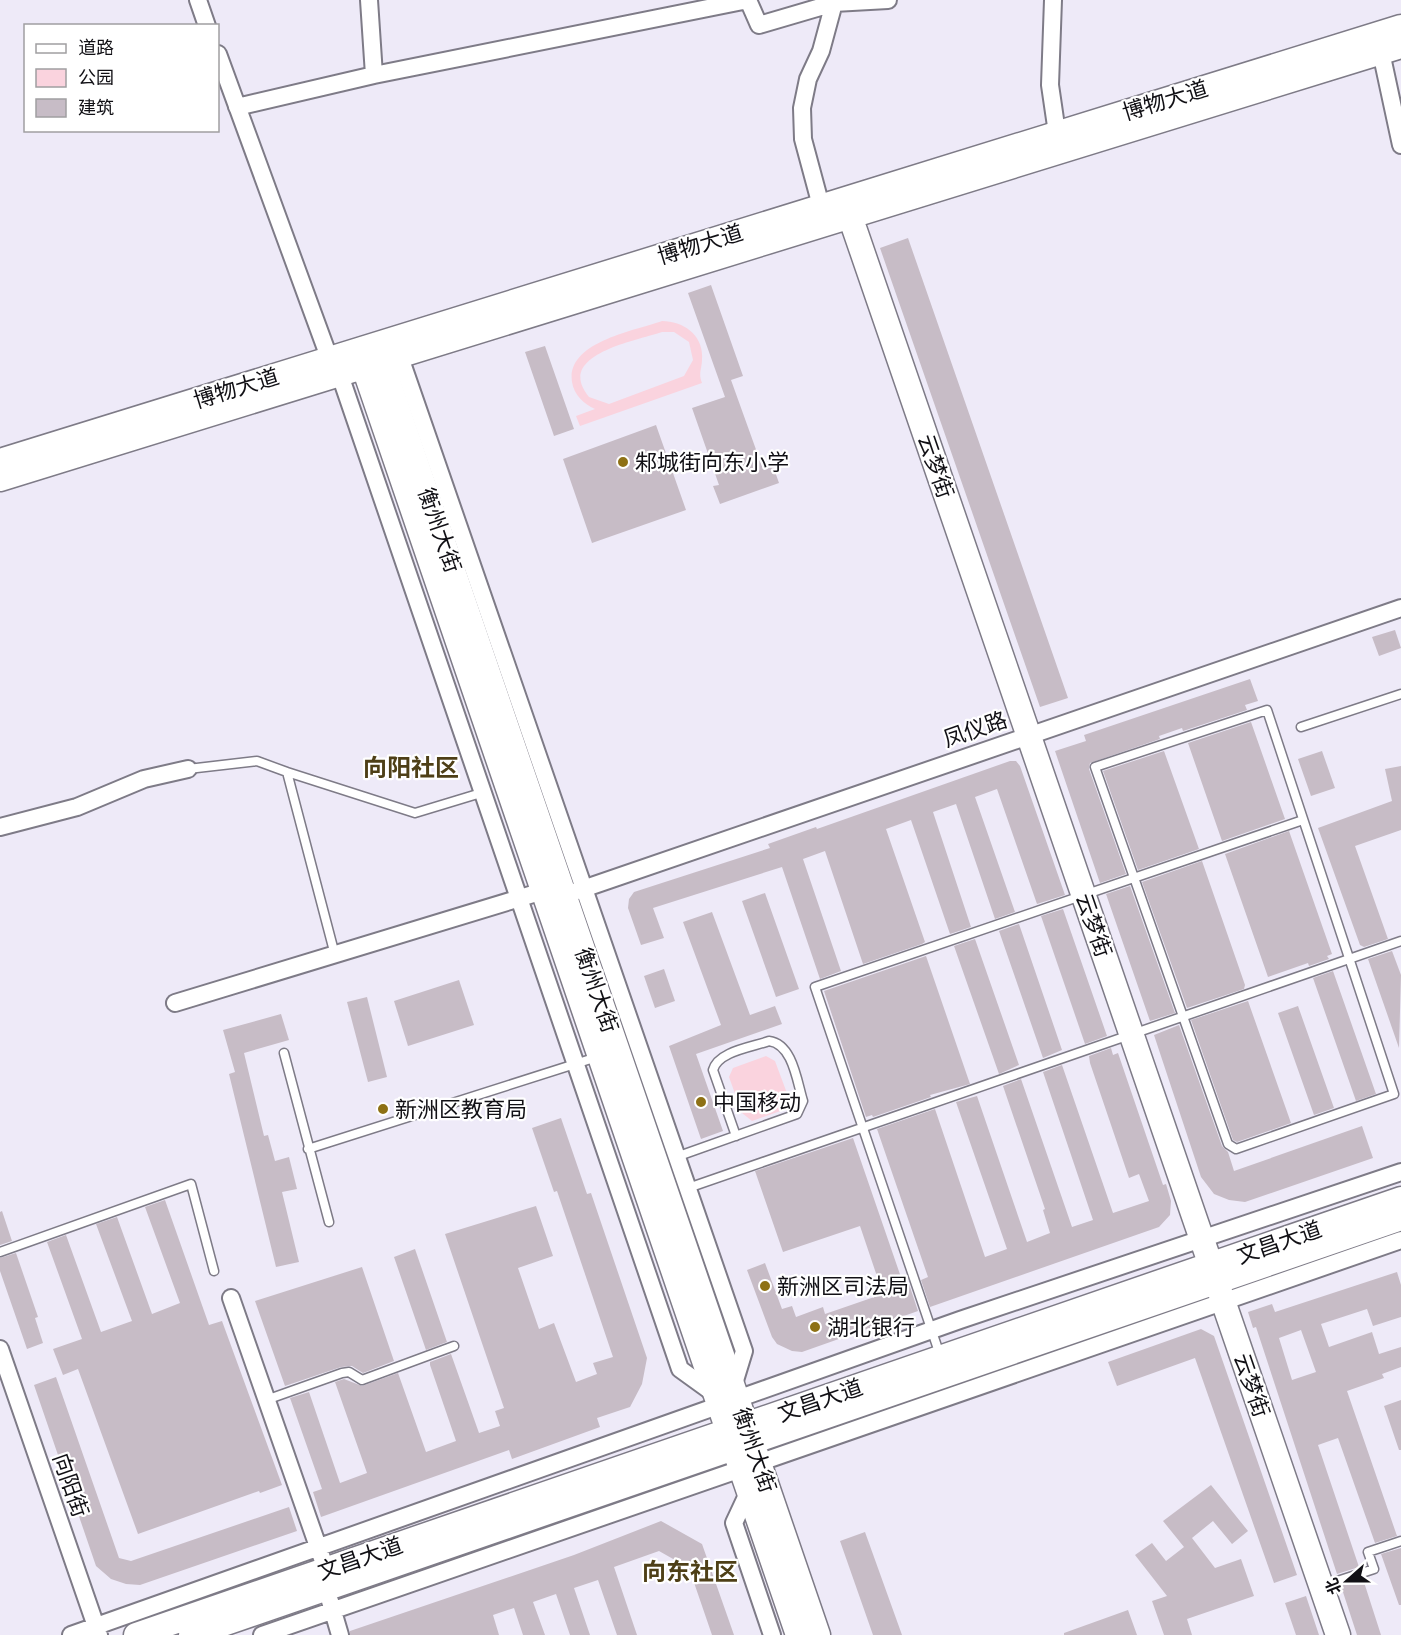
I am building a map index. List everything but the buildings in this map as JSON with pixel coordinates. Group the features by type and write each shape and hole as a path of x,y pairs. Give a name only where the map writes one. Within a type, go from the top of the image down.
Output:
{"main road":[{"name":"博物大道","path":"376,357 821,206 1401,27"},
{"name":"博物大道","path":"0,461 376,357 850,216 1391,49"},
{"name":"云梦街","path":"850,216 1338,1635"},
{"name":"衡州大街","path":"376,357 564,892 667,1160 726,1397"},
{"name":"博物大道","path":"0,479 335,368"},
{"name":"衡州大街","path":"564,892 600,1056 726,1397 798,1635"},
{"name":"文昌大道","path":"744,1453 941,1358 1217,1283 1401,1199"},
{"name":"文昌大道","path":"136,1635 744,1453 1401,1218"},
{"name":"衡州大街","path":"744,1453 818,1635"},
{"name":"文昌大道","path":"191,1635 326,1579"}],"street":[{"path":"198,0 206,24"},
{"path":"369,0 374,75"},
{"path":"237,106 374,75 748,0 759,25 834,3 888,0"},
{"path":"1053,0 1050,85 1057,133"},
{"path":"821,206 803,139 802,108 808,78 821,51 834,3"},
{"path":"1391,49 1401,145"},
{"path":"219,57 335,368 680,1369 726,1397"},
{"path":"376,357 564,892"},
{"name":"凤仪路","path":"176,1003 518,899 564,892 1401,608"},
{"path":"0,827 77,807 144,779 188,769"},
{"path":"667,1160 688,1188 744,1351 726,1397"},
{"path":"262,1635 326,1579 726,1397 1401,1172"},
{"path":"1217,1283 1401,1240"},
{"path":"231,1298 326,1579 340,1635"},
{"name":"向阳街","path":"0,1349 97,1631"},
{"path":"71,1635 326,1579 744,1453 734,1523 772,1635"}],"lane":[{"path":"1301,727 1401,694"},
{"path":"1267,710 1303,820 1394,1094 1236,1149 1228,1144 1095,767 1267,710"},
{"path":"188,769 257,761 415,813 481,793"},
{"path":"287,772 335,955"},
{"path":"941,1358 815,987 1303,820"},
{"path":"688,1188 1401,941"},
{"path":"667,1160 736,1136 797,1114 803,1101 785,1047 777,1042 770,1041 723,1057 715,1065 713,1070 736,1136"},
{"path":"284,1053 329,1222"},
{"path":"308,1149 600,1056"},
{"path":"0,1252 191,1184 214,1271"},
{"path":"266,1400 342,1373 349,1372 362,1380 454,1346"},
{"path":"1321,1586 1374,1569 1368,1552 1401,1541"}],"green space":[{"path":"662,321 685,327 700,343 702,383 580,426 576,416 595,409 580,398 573,387 573,368 580,357 604,340","holes":["662,332 674,332 689,342 693,360 684,376 609,404 589,397 581,383 582,370 590,360 618,345"]},
{"path":"766,1056 775,1061 788,1096 786,1109 752,1121 742,1113 729,1077 733,1068"}],"place":[{"name":"邾城街向东小学","path":"623,462"},
{"name":"中国移动","path":"701,1102"},
{"name":"新洲区教育局","path":"383,1109"},
{"name":"新洲区司法局","path":"765,1286"},
{"name":"湖北银行","path":"815,1327"}],"district":[{"name":"向阳社区","path":"411,767"},
{"name":"向东社区","path":"690,1571"}]}
